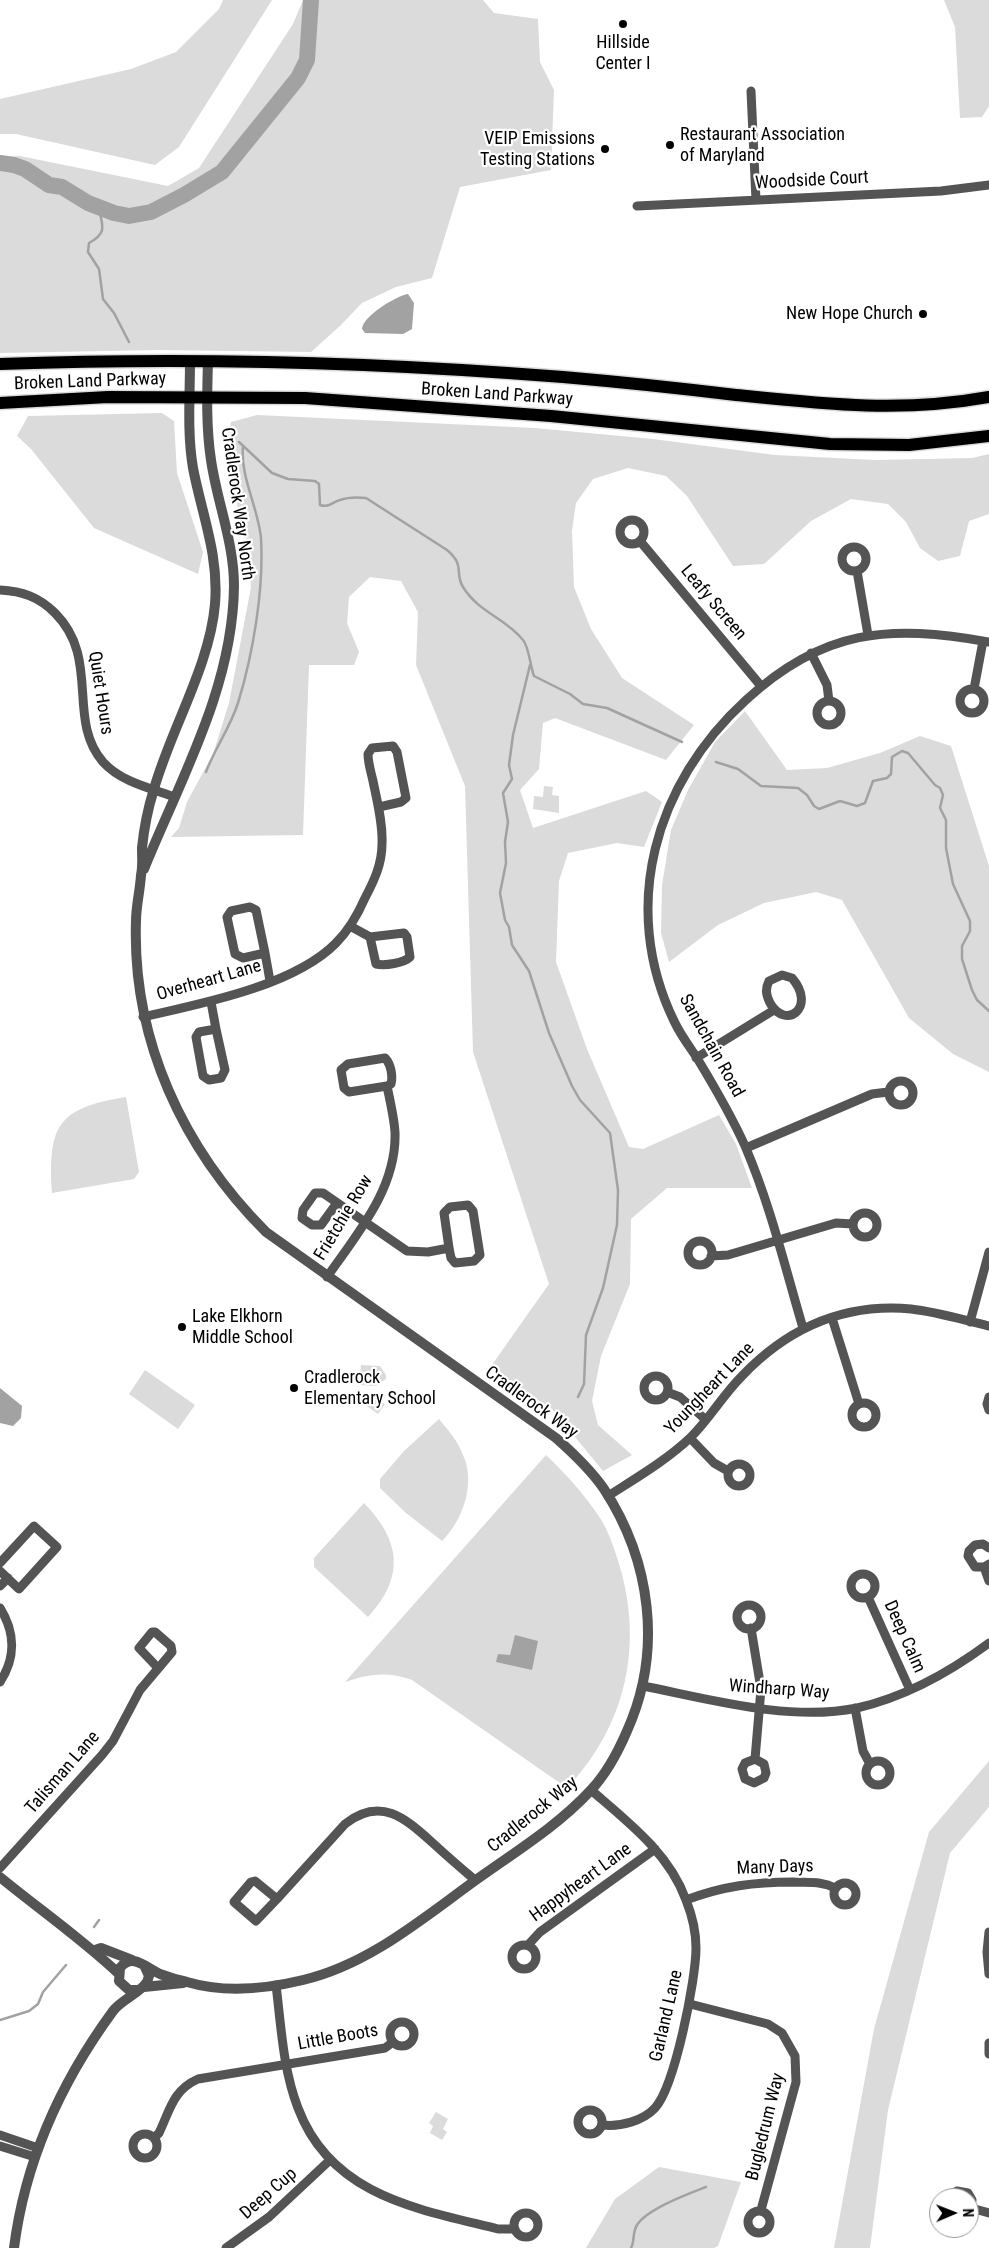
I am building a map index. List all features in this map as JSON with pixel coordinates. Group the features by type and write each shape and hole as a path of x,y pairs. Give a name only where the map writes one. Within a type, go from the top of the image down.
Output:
{"main road":[{"name":"Broken Land Parkway","path":"0,364 208,361 305,363 483,371 619,382 834,406 910,407 989,397"},
{"name":"Broken Land Parkway","path":"0,403 75,398 207,396 371,402 608,421 830,444 909,445 989,436"}],"street":[{"path":"751,91 756,200"},
{"name":"Woodside Court","path":"637,206 942,191 989,185"},
{"name":"Cradlerock Way North","path":"143,1016 136,948 137,900 142,874 145,823 154,789 176,724 199,668 212,624 215,605 213,550 193,464 190,361"},
{"name":"Cradlerock Way North","path":"142,874 214,700 226,653 233,606 230,546 210,459 207,396 208,361"},
{"name":"Leafy Screen","path":"640,541 761,686"},
{"path":"857,571 868,635"},
{"name":"Quiet Hours","path":"0,590 21,592 39,599 63,622 74,640 81,663 85,722 92,745 111,770 132,782 175,796"},
{"name":"Sandchain Road","path":"803,1328 757,1176 746,1148 732,1117 674,1020 655,964 649,925 652,865 664,818 683,775 704,743 761,686 791,664 829,645 868,635 922,633 986,642"},
{"path":"974,690 986,642"},
{"path":"811,654 827,685 829,701"},
{"name":"Overheart Lane","path":"143,1016 211,1002 270,981 316,959 337,942 350,926 378,871 382,844 378,807 368,754 372,748 393,746 397,752 406,798 401,802 378,807"},
{"path":"265,953 243,958 237,956 227,917 231,911 250,907 256,910 265,953 270,981"},
{"path":"350,926 370,938 404,933 407,937 410,953 408,959 382,965 376,964 370,938"},
{"path":"777,976 788,976 801,991 802,1004 790,1015 780,1015 774,1010 766,993 767,984 777,976"},
{"path":"211,1002 225,1070 221,1078 209,1080 203,1076 196,1037 199,1032 216,1029"},
{"path":"696,1058 774,1010"},
{"name":"Cradlerock Way","path":"143,1016 164,1082 176,1110 205,1161 230,1194 266,1232 556,1438 584,1465 608,1496 633,1548 644,1586 649,1626 643,1686 619,1750 591,1790 547,1829 399,1936 365,1956 325,1973 276,1985 232,1988 189,1983 160,1974 144,1965"},
{"name":"Frietchie Row","path":"385,1058 389,1063 392,1078 387,1086 349,1092 344,1088 341,1070 348,1064 385,1058"},
{"name":"Frietchie Row","path":"327,1277 364,1223 384,1188 392,1158 395,1133 387,1086"},
{"path":"746,1148 872,1094 888,1092"},
{"path":"337,1203 364,1223 407,1250 428,1252 449,1248"},
{"path":"468,1205 473,1211 480,1255 474,1260 456,1263 451,1258 449,1248 444,1213 450,1207 468,1205"},
{"path":"711,1256 728,1255 836,1223 853,1224"},
{"path":"970,1322 989,1252"},
{"name":"Youngheart Lane","path":"608,1496 690,1438 754,1364 803,1328 858,1311 894,1309 928,1312 989,1326"},
{"path":"832,1318 860,1404"},
{"path":"667,1392 680,1397 706,1420"},
{"path":"989,1397 987,1404 989,1410"},
{"path":"690,1438 714,1462 728,1471"},
{"path":"0,1563 34,1526 57,1547 19,1589 0,1571"},
{"path":"989,1548 979,1544 969,1551 971,1564 975,1567 986,1566 989,1581"},
{"path":"0,1586 8,1578"},
{"name":"Deep Calm","path":"868,1597 910,1690"},
{"path":"0,1608 9,1627 12,1646 9,1665 0,1682"},
{"path":"751,1628 760,1680 760,1708 755,1759"},
{"name":"Windharp Way","path":"643,1686 760,1708 809,1711 855,1708 910,1690 945,1672 989,1643"},
{"name":"Talisman Lane","path":"0,1868 102,1755 113,1741 140,1690 158,1668"},
{"path":"855,1708 863,1751 870,1764"},
{"name":"Garland Lane","path":"591,1790 645,1837 667,1863 686,1900 693,1923 696,1946 690,2004 668,2085 661,2100 648,2114 640,2118 616,2125 603,2124"},
{"path":"277,1899 255,1881 246,1887 234,1902 256,1921 277,1899 345,1824 352,1818 372,1811 394,1813 409,1822 475,1880"},
{"name":"Happyheart Lane","path":"528,1945 540,1932 655,1849"},
{"path":"0,1877 62,1928 94,1950 98,1957 118,1973 121,1985 114,2009 68,2081 36,2153 20,2212 14,2248"},
{"name":"Many Days","path":"686,1900 711,1890 756,1882 822,1883 835,1888"},
{"path":"989,1932 987,1952 989,1974"},
{"path":"94,1950 101,1948 144,1965 148,1976 141,1988 114,2009"},
{"path":"118,1973 123,1964 132,1960"},
{"name":"Cradlerock Way","path":"141,1988 189,1983"},
{"path":"121,1985 129,1990 141,1988"},
{"path":"276,1985 287,2064 297,2108 312,2137 330,2160 370,2190 399,2203 498,2229 515,2229"},
{"name":"Bugledrum Way","path":"690,2004 768,2024 782,2033 795,2056 796,2082 761,2210"},
{"name":"Little Boots","path":"154,2138 159,2133 171,2102 182,2088 207,2076 385,2048 393,2042"},
{"path":"989,2043 989,2054"},
{"path":"0,2135 36,2153"},
{"path":"0,2146 36,2153"},
{"name":"Deep Cup","path":"226,2248 269,2217 330,2160"}],"shaded area":[{"path":"223,0 272,0 179,147 155,165 16,134 0,134 0,99 131,69 176,52 219,9"},
{"path":"303,0 483,0 494,13 538,19 540,62 554,90 551,170 460,187 432,278 396,287 362,303 311,352 158,350 0,353 0,157 20,156 168,186 199,168 293,24"},
{"path":"944,0 989,0 989,106 982,117 960,118 955,27"},
{"path":"408,294 414,303 412,329 403,334 365,333 362,329 368,318 388,303"},
{"path":"162,413 174,421 177,473 203,552 198,574 94,528 31,449 17,436 28,416"},
{"path":"257,415 535,428 653,439 775,455 875,460 972,458 989,454 989,514 969,521 960,556 938,561 920,548 906,522 888,504 851,499 811,521 764,564 733,566 687,496 666,476 628,468 593,479 576,503 572,531 574,587 591,629 622,678 694,725 666,760 555,718 543,723 539,769 520,790 533,828 646,791 662,802 644,847 617,843 568,853 559,881 556,962 587,1049 629,1147 643,1149 719,1115 736,1144 752,1188 667,1188 631,1219 630,1284 601,1356 592,1401 598,1425 632,1455 603,1471 552,1409 489,1369 549,1284 473,1052 465,786 416,665 418,612 401,581 370,577 349,597 347,623 359,652 354,665 309,665 303,835 171,837 179,828 187,802 213,754 229,703 251,587 247,542 232,486 228,444 231,422"},
{"path":"745,711 787,770 827,768 880,753 920,736 951,746 989,866 989,1072 953,1054 909,1018 842,900 816,892 764,903 718,925 669,962 661,933 662,885 671,830 688,790 715,742"},
{"path":"544,786 553,787 552,795 559,796 559,813 533,809 534,796 543,797"},
{"path":"126,1097 139,1172 134,1179 52,1193 52,1151 55,1136 62,1124 71,1115 85,1107"},
{"path":"361,1365 380,1366 386,1375 386,1379 376,1386 359,1385"},
{"path":"145,1370 195,1405 178,1429 129,1394"},
{"path":"0,1388 22,1406 21,1418 13,1426 0,1423"},
{"path":"371,1394 385,1404 378,1414 364,1404"},
{"path":"439,1419 461,1450 467,1466 468,1477 468,1489 461,1512 456,1523 442,1541 406,1513 380,1488 380,1479 404,1451"},
{"path":"546,1455 582,1493 606,1529 619,1564 630,1624 629,1654 624,1683 616,1711 604,1738 587,1764 567,1788 412,1680 394,1675 378,1675 345,1682"},
{"path":"364,1503 385,1531 394,1559 393,1573 388,1588 368,1617 314,1567 314,1558"},
{"path":"515,1635 538,1641 532,1670 496,1662 498,1654 510,1655"},
{"path":"989,1761 989,1807 950,1853 888,2110 870,2248 834,2248 874,2029 929,1832"},
{"path":"436,2112 448,2119 443,2129 447,2132 442,2140 430,2133 433,2126 429,2123"},
{"path":"659,2167 741,2182 718,2246 714,2248 586,2248 615,2199"}],"waterway":[{"path":"0,163 25,169 49,185 62,187 88,203 114,213 129,216 151,212 184,195 222,172 298,78 307,60 311,0"},
{"path":"99,209 102,220 101,233 89,243 88,252 99,269 103,299 114,313 129,342"},
{"path":"239,442 272,473 288,479 315,481 319,484 320,505 328,505 349,498 366,498 447,550 458,565 459,578 469,596 509,626 523,640 527,647 534,676 570,694 583,704 607,708 682,742"},
{"path":"206,772 238,703 253,643 259,600 261,538 244,469 243,446"},
{"path":"530,665 513,735 509,765 512,779 503,793 508,822 505,842 506,863 500,893 512,945 529,971 549,1033 572,1086 580,1100 610,1133 618,1190 617,1225 603,1288 586,1335 584,1384 578,1397"},
{"path":"716,762 738,769 761,786 798,788 819,809 840,801 857,806 865,803 873,781 887,778 891,774 892,757 902,751 908,753 935,785 940,788 943,795 940,808 946,820 946,848 953,884 970,921 970,931 962,946 962,959 977,1000 989,1011"},
{"path":"94,1927 99,1920"},
{"path":"0,2020 29,2011 38,2004 43,1992 66,1965"},
{"path":"631,2248 635,2228 649,2213 706,2187"}],"place":[{"name":"Hillside Center I","path":"623,24"},
{"name":"Restaurant Association of Maryland","path":"670,145"},
{"name":"VEIP Emissions Testing Stations","path":"605,149"},
{"name":"New Hope Church","path":"923,314"},
{"name":"Lake Elkhorn Middle School","path":"182,1327"},
{"name":"Cradlerock Elementary School","path":"294,1388"}]}
